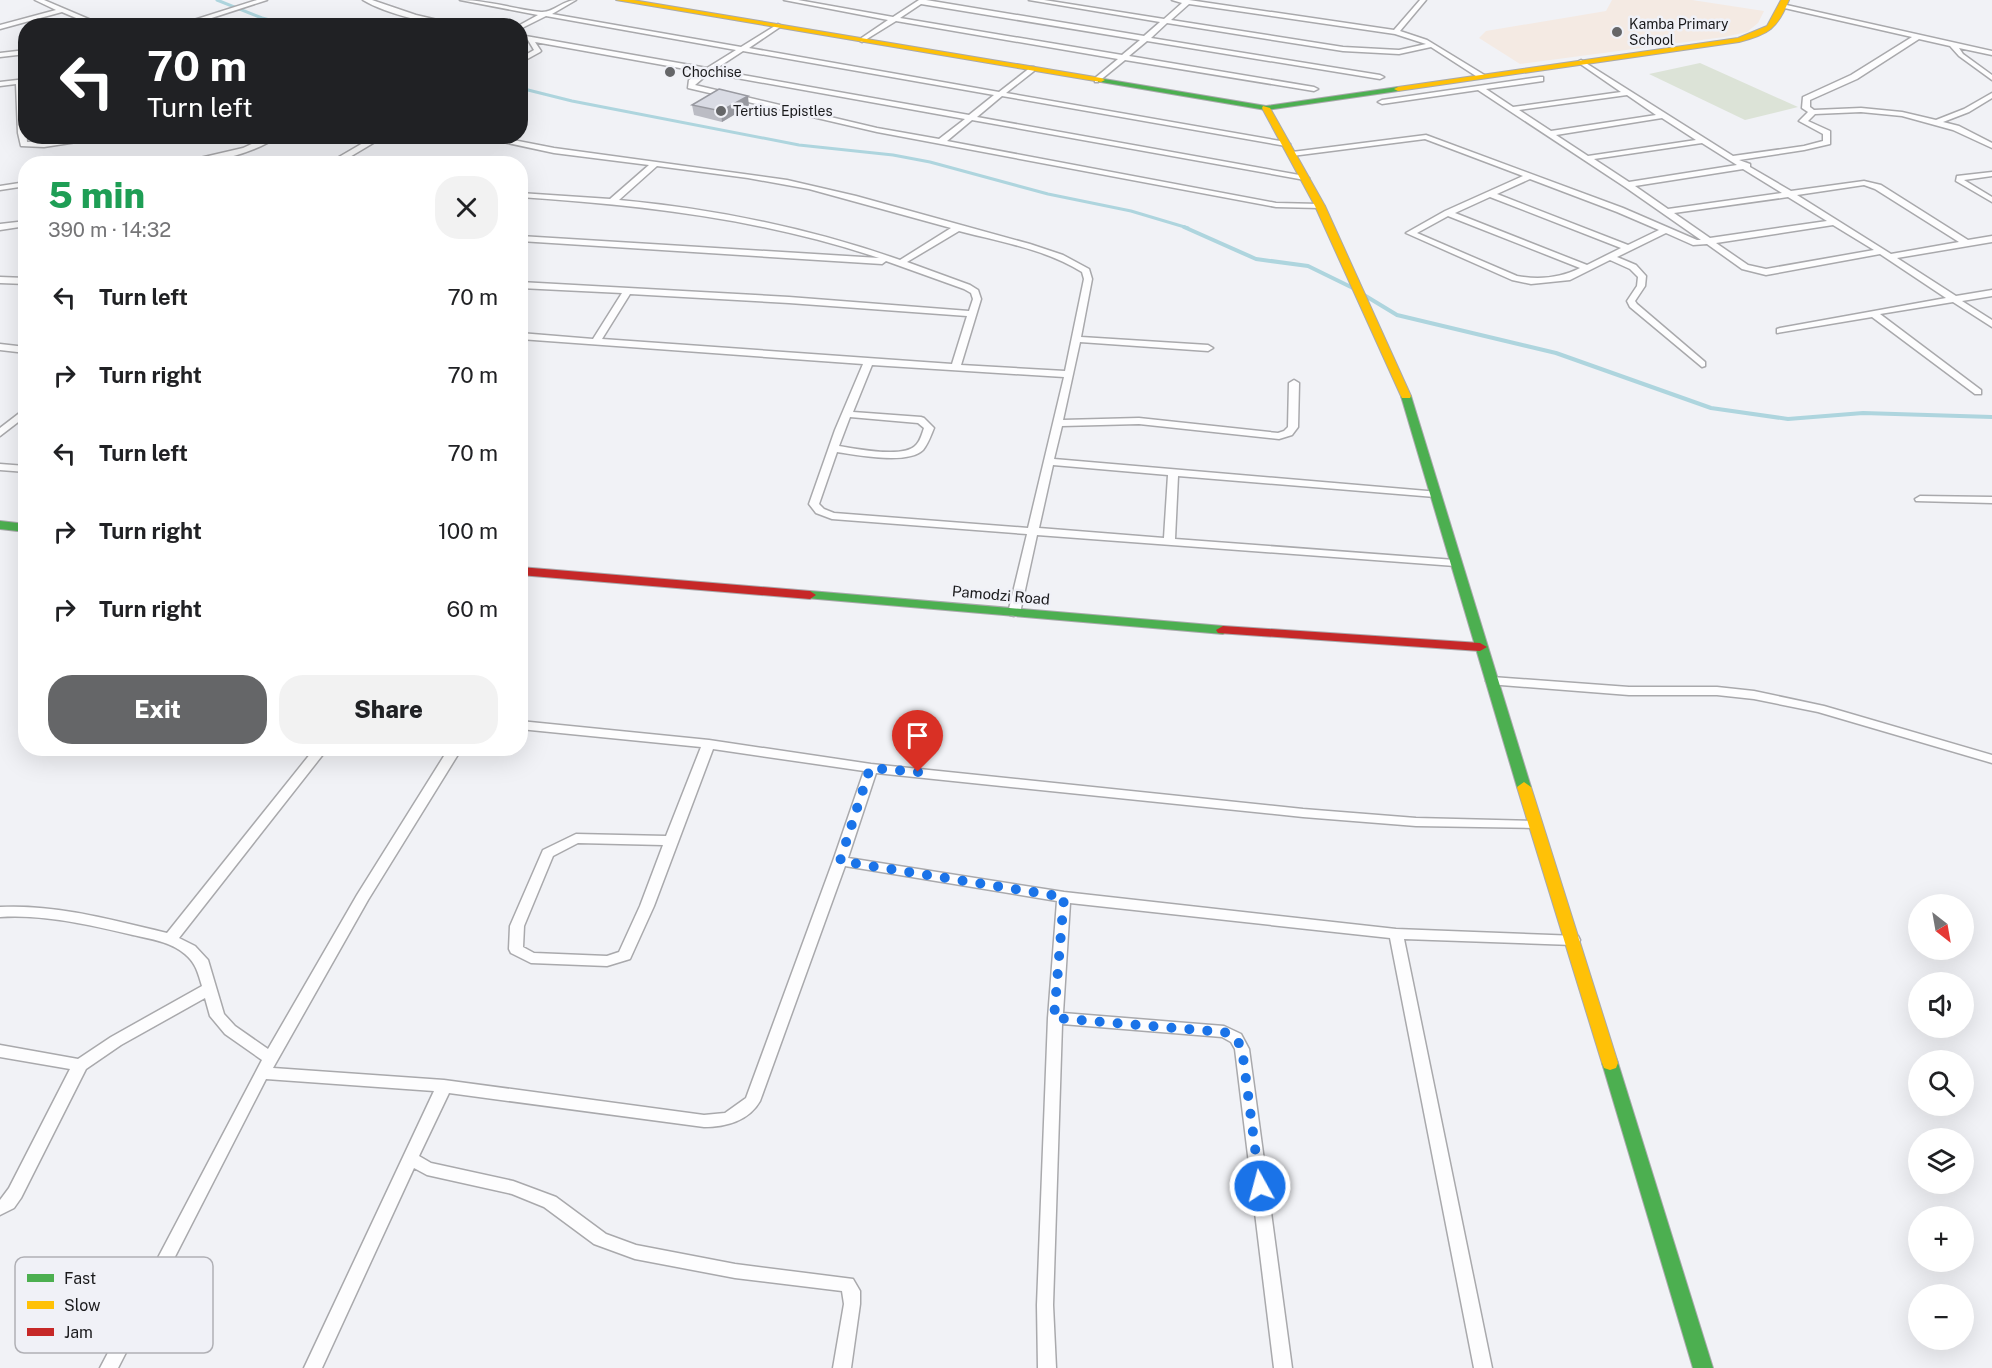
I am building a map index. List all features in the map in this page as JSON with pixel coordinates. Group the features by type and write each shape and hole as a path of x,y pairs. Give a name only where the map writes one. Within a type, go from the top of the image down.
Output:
{"street":[{"path":"38,0 82,18"},
{"path":"205,18 264,0"},
{"path":"366,0 419,18"},
{"path":"463,0 1001,95 1289,149 1426,137 1696,243 1834,222"},
{"path":"528,23 573,0"},
{"path":"620,0 1266,108 1481,82 1540,79"},
{"path":"787,0 1314,89"},
{"path":"1032,0 1343,49 1379,52 1415,50 1432,45"},
{"path":"1175,0 1396,32 1432,45 1512,109 1628,184 1745,267 1766,272 1992,239"},
{"path":"1396,32 1423,0"},
{"path":"862,40 922,1 1380,76"},
{"path":"1098,80 1187,2"},
{"path":"1382,102 1581,62 1739,40 1761,34 1775,25 1783,3 1992,53"},
{"path":"33,18 62,10"},
{"path":"0,27 18,22"},
{"path":"778,26 692,82 691,86 877,130 1276,205 1320,206"},
{"path":"1919,36 1854,77 1806,99 1806,108 1813,112 1875,111 1902,114 1956,128 1992,146"},
{"path":"528,57 538,51 530,39"},
{"path":"530,39 1305,178"},
{"path":"1952,44 1961,55 1992,78"},
{"path":"0,55 18,53"},
{"path":"1581,62 1663,116 1790,193 1992,324"},
{"path":"941,142 1031,69"},
{"path":"0,84 18,82"},
{"path":"1512,109 1627,93"},
{"path":"1937,123 1946,117 1966,111 1992,95"},
{"path":"1977,103 1992,105"},
{"path":"1266,108 1320,206 1404,389 1534,824 1573,940 1703,1368"},
{"path":"1733,158 1804,148 1827,142 1827,133 1803,121 1813,112"},
{"path":"1551,133 1663,116"},
{"path":"1588,158 1703,141"},
{"path":"24,144 52,144"},
{"path":"216,156 245,150 257,144"},
{"path":"346,156 367,144"},
{"path":"528,144 830,190 1076,263 1086,271 1088,279 1069,374 1014,613"},
{"path":"241,156 245,150"},
{"path":"613,201 656,163"},
{"path":"1628,184 1747,166"},
{"path":"1992,174 1960,178 1960,181 1992,200"},
{"path":"1528,177 1410,233 1515,278 1531,281 1567,278 1666,230"},
{"path":"1667,212 1864,183 1872,185 1966,243"},
{"path":"0,188 18,185"},
{"path":"1490,194 1628,248"},
{"path":"528,196 613,201 777,227 895,261 975,292 977,299 956,366"},
{"path":"1448,213 1587,268"},
{"path":"0,227 18,224"},
{"path":"528,239 865,261 895,261 958,228"},
{"path":"1609,257 1633,267 1642,276 1641,286 1631,301 1633,305 1702,364"},
{"path":"0,280 18,281"},
{"path":"528,286 789,300 972,314"},
{"path":"596,341 627,292"},
{"path":"1780,331 1992,293"},
{"path":"1874,314 1978,392"},
{"path":"528,337 869,362 1069,374"},
{"path":"1076,339 1208,348"},
{"path":"0,347 18,349"},
{"path":"869,362 814,504 820,511 832,516 1455,563"},
{"path":"1058,423 1139,421 1279,436 1288,433 1293,427 1294,383"},
{"path":"834,449 909,453 920,446 929,428 921,420 847,414"},
{"path":"0,433 18,418"},
{"path":"1048,462 1435,494"},
{"path":"0,467 18,468"},
{"path":"1169,541 1173,474"},
{"path":"1920,499 1992,500"},
{"path":"0,525 18,527"},
{"name":"Pamodzi Road","path":"528,573 1014,613 1480,647"},
{"path":"1492,681 1629,691 1717,691 1754,695 1820,709 1992,759"},
{"path":"528,726 709,744 870,768 1303,813 1416,822 1534,824"},
{"path":"671,841 576,838 548,853 517,926 516,949 531,958 607,961 625,955 647,906 709,744"},
{"path":"170,939 316,756"},
{"path":"167,1257 262,1073 362,898 451,756"},
{"path":"262,1073 444,1086 704,1121 725,1120 741,1113 752,1101 840,861 870,768"},
{"path":"840,861 1064,897 1396,934 1573,940"},
{"path":"1047,1368 1045,1305 1054,1018 1064,897"},
{"path":"0,912 16,911 86,919 170,939 190,950 202,964 217,1016 230,1030 271,1058"},
{"path":"1396,934 1483,1368"},
{"path":"0,1208 8,1203 15,1193 80,1065 116,1041 210,988"},
{"path":"1054,1018 1224,1032 1236,1038 1242,1049 1283,1368"},
{"path":"0,1051 80,1065"},
{"path":"313,1368 444,1086"},
{"path":"411,1159 427,1169 483,1180 550,1202 600,1239 635,1252 735,1271 847,1284 852,1291 852,1304 842,1368"},
{"path":"109,1368 117,1353"}],"shaded area":[{"name":"Kamba Primary School","path":"1612,0 1692,0 1764,11 1758,23 1747,32 1724,37 1520,64 1479,38 1486,31 1606,11"},
{"path":"1700,63 1798,107 1745,120 1649,74"}],"building":[{"path":"719,89 748,96 721,111 692,105"}],"waterway":[{"path":"217,0 262,18"},
{"path":"528,90 572,101 799,145 893,155 930,162 1048,194 1131,211 1188,228"},
{"path":"1184,227 1256,259 1308,266 1355,289"},
{"path":"1364,295 1397,315 1556,353 1711,408 1788,419 1863,413 1992,417"}],"traffic: fast":[{"path":"1101,80 1266,108 1398,89"},
{"path":"1406,396 1524,787"},
{"path":"0,525 18,527"},
{"path":"810,595 1223,630"},
{"path":"1610,1063 1703,1368"}],"traffic: slow":[{"path":"620,0 1101,80"},
{"path":"1398,89 1739,40 1769,28 1777,18 1785,0"},
{"path":"1266,108 1320,206 1406,396"},
{"path":"1524,787 1610,1063"}],"traffic: jam":[{"path":"528,572 810,595"},
{"path":"1223,630 1480,647"}],"place":[{"name":"Kamba Primary School","path":"1617,32"},
{"name":"Chochise","path":"670,72"},
{"name":"Tertius Epistles","path":"721,111"}],"route":[{"path":"918,772 870,768 840,861 1064,897 1054,1018 1224,1032 1236,1038 1242,1049 1260,1186"}]}
